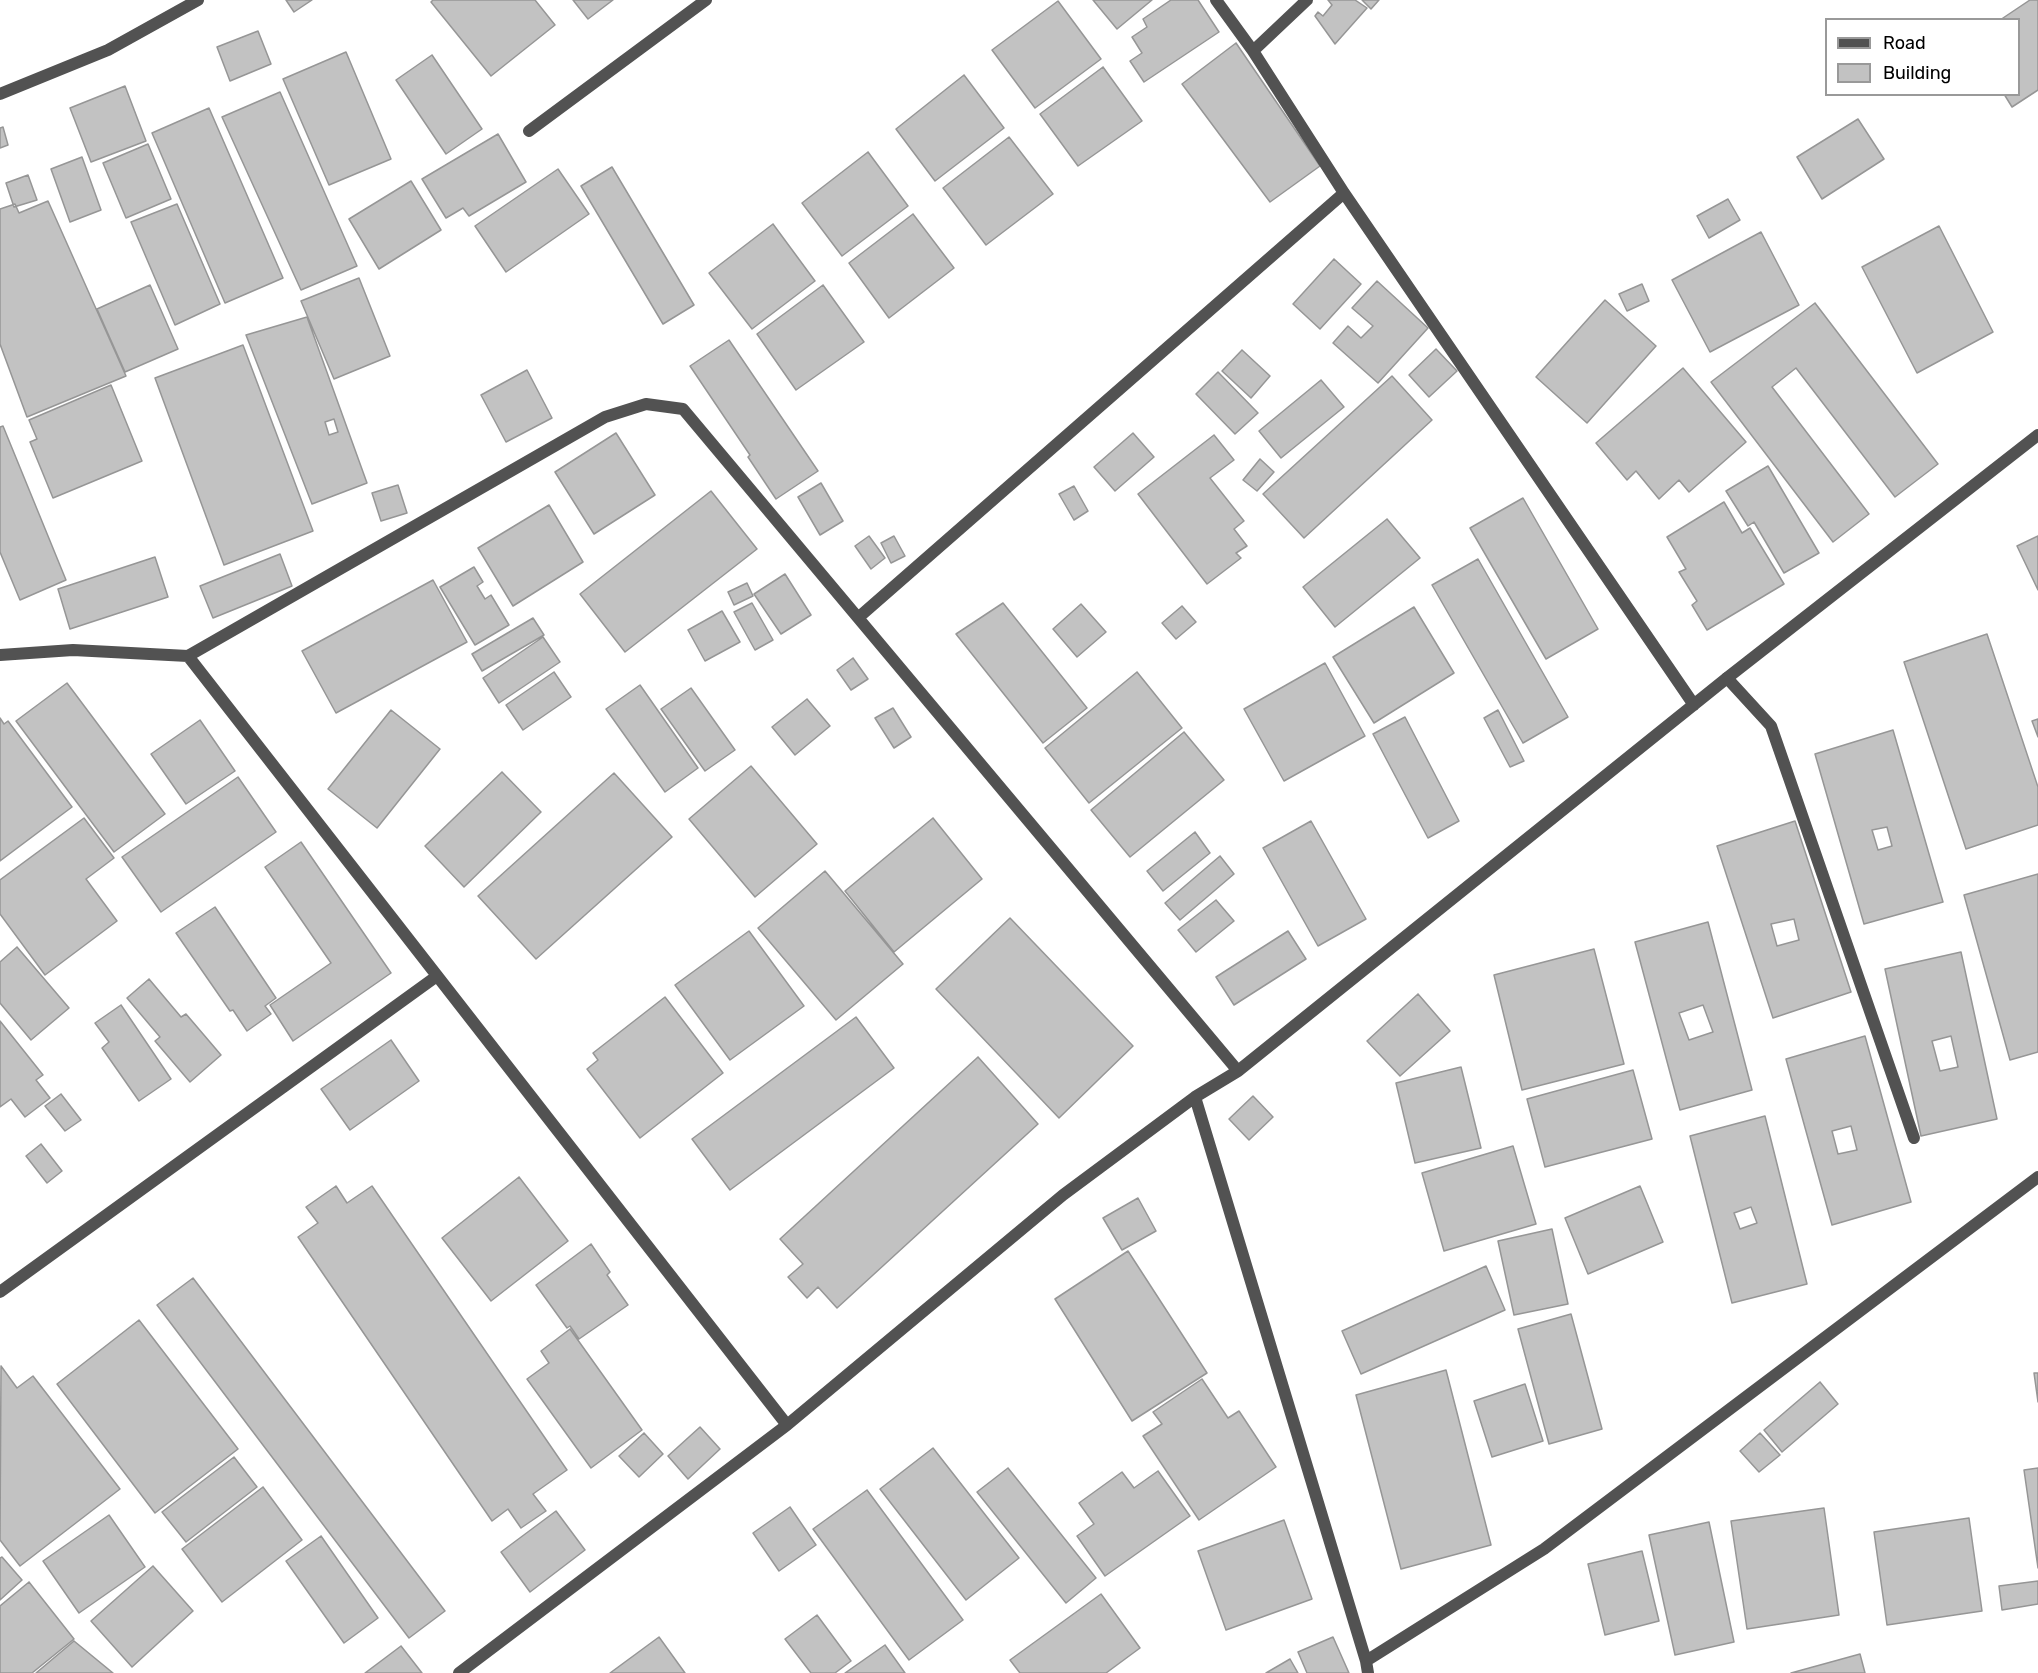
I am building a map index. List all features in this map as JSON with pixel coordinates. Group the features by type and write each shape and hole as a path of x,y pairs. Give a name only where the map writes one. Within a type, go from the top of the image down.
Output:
{"street":[{"path":"0,94 108,50 198,0"},
{"path":"529,131 706,0"},
{"path":"1216,0 1253,51 1344,194 1694,705"},
{"path":"1253,51 1307,0"},
{"path":"858,617 1344,194"},
{"path":"0,655 73,650 188,656 605,417 646,404 683,409 1239,1071"},
{"path":"459,1673 787,1425 1063,1195 1195,1097 1239,1071 1727,678 2038,435"},
{"path":"188,656 787,1425"},
{"path":"1727,678 1772,726 1914,1138"},
{"path":"0,1292 437,976"},
{"path":"1195,1097 1367,1667 1544,1549 2038,1177"}],"building":[{"path":"286,0 312,0 294,12"},
{"path":"433,0 535,0 555,25 491,76 431,2"},
{"path":"573,0 613,0 588,19"},
{"path":"1093,0 1152,0 1117,29"},
{"path":"1171,0 1198,0 1219,32 1144,82 1130,61 1142,53 1132,37 1147,27 1143,19"},
{"path":"1328,0 1355,0 1367,8 1335,44 1315,16 1318,12 1323,16 1332,5"},
{"path":"1362,0 1379,0 1371,9"},
{"path":"2030,0 2038,0 2038,90 2012,107 2005,96 2020,96 2020,18 2003,18"},
{"path":"1058,1 1101,59 1035,108 992,50"},
{"path":"258,31 271,64 230,81 217,47"},
{"path":"1236,43 1320,166 1270,202 1182,84"},
{"path":"346,52 391,159 329,185 283,79"},
{"path":"432,55 482,129 446,154 396,80"},
{"path":"1103,67 1142,121 1078,166 1040,114"},
{"path":"964,75 1004,128 935,181 896,129"},
{"path":"125,86 146,141 91,162 70,108"},
{"path":"280,92 357,266 301,290 222,117"},
{"path":"209,108 283,278 225,303 152,133"},
{"path":"1858,119 1884,159 1822,199 1797,157"},
{"path":"3,127 8,145 0,148 0,128"},
{"path":"498,134 526,182 469,216 463,208 446,218 422,179"},
{"path":"1009,137 1053,194 986,245 943,188"},
{"path":"148,144 171,199 126,218 103,163"},
{"path":"868,152 908,206 842,256 802,203"},
{"path":"82,157 101,210 70,222 51,169"},
{"path":"612,167 694,305 663,324 581,186"},
{"path":"558,169 589,214 506,272 475,226"},
{"path":"28,175 37,200 14,207 6,183"},
{"path":"411,181 441,230 379,269 349,219"},
{"path":"1728,199 1740,220 1709,238 1697,216"},
{"path":"48,201 126,376 27,417 0,344 0,209 15,204 19,213"},
{"path":"177,204 220,304 175,325 131,222"},
{"path":"913,214 954,268 889,318 849,263"},
{"path":"773,224 815,281 752,329 709,273"},
{"path":"1939,226 1993,332 1917,373 1862,267"},
{"path":"1761,232 1799,305 1710,352 1672,280"},
{"path":"1334,259 1361,284 1320,329 1293,304"},
{"path":"359,278 390,356 334,379 301,301"},
{"path":"1377,281 1428,328 1378,383 1333,343 1348,326 1361,338 1373,326 1352,308"},
{"path":"1642,284 1649,301 1627,311 1619,294"},
{"path":"150,285 178,349 125,372 97,309"},
{"path":"823,285 864,342 796,390 757,334"},
{"path":"1605,300 1656,346 1587,423 1536,377"},
{"path":"1815,303 1938,464 1895,497 1796,368 1772,387 1869,514 1833,542 1711,382"},
{"path":"307,317 367,483 312,504 246,335","holes":["334,419 338,432 329,435 325,422"]},
{"path":"729,340 818,471 776,499 748,457 750,455 690,366"},
{"path":"243,345 313,531 224,565 155,378"},
{"path":"1436,349 1457,371 1429,397 1409,375"},
{"path":"1242,350 1270,376 1251,398 1222,371"},
{"path":"1683,368 1746,442 1689,492 1679,480 1659,499 1636,471 1627,480 1596,443"},
{"path":"527,370 552,418 506,442 481,395"},
{"path":"1218,372 1258,413 1235,434 1196,394"},
{"path":"1392,376 1432,420 1304,538 1263,494"},
{"path":"1321,380 1344,407 1281,458 1259,431"},
{"path":"111,385 142,461 53,498 30,442 37,439 29,420"},
{"path":"3,426 66,580 20,600 0,552 0,427"},
{"path":"616,433 655,495 594,534 555,472"},
{"path":"1133,433 1154,457 1115,491 1094,467"},
{"path":"1214,435 1234,460 1210,478 1244,521 1234,529 1247,546 1236,553 1241,558 1207,584 1138,494"},
{"path":"1260,459 1274,472 1257,491 1243,480"},
{"path":"1768,466 1819,553 1784,573 1754,522 1748,526 1726,491"},
{"path":"821,483 843,521 820,535 798,497"},
{"path":"398,485 407,513 381,521 372,493"},
{"path":"1074,486 1088,511 1074,520 1059,494"},
{"path":"711,491 757,549 625,652 580,594"},
{"path":"1523,498 1598,629 1546,659 1470,528"},
{"path":"1724,502 1742,533 1750,528 1784,584 1707,630 1692,605 1697,601 1679,572 1686,569 1667,537"},
{"path":"549,505 583,562 513,606 478,548"},
{"path":"1387,519 1420,558 1335,627 1303,587"},
{"path":"869,536 885,558 871,569 855,546"},
{"path":"894,536 905,556 891,563 881,543"},
{"path":"2038,536 2038,590 2017,546"},
{"path":"280,554 292,586 213,618 200,586"},
{"path":"155,557 168,597 70,629 58,589"},
{"path":"1478,559 1568,717 1523,743 1432,585"},
{"path":"474,567 483,582 477,586 485,599 491,595 509,625 475,645 440,587"},
{"path":"785,574 811,615 781,634 754,594"},
{"path":"433,580 467,642 336,713 302,651"},
{"path":"747,583 753,596 734,605 728,592"},
{"path":"752,603 773,640 755,650 734,612"},
{"path":"1003,603 1087,708 1043,743 956,634"},
{"path":"1081,604 1106,632 1077,657 1053,629"},
{"path":"1182,606 1196,622 1176,639 1162,623"},
{"path":"1414,607 1454,673 1374,723 1333,657"},
{"path":"722,611 740,642 705,661 688,630"},
{"path":"533,618 544,635 482,671 472,654"},
{"path":"1987,634 2038,787 2038,825 1966,849 1904,662"},
{"path":"543,637 560,662 499,703 483,678"},
{"path":"853,658 868,679 851,690 837,670"},
{"path":"1325,663 1365,736 1284,781 1244,709"},
{"path":"554,672 571,697 523,730 506,705"},
{"path":"1137,672 1182,728 1089,803 1045,748"},
{"path":"67,683 165,814 114,852 16,721"},
{"path":"640,685 698,768 665,792 606,709"},
{"path":"691,688 735,750 705,771 661,709"},
{"path":"807,699 830,726 795,755 772,727"},
{"path":"893,708 911,737 894,748 875,718"},
{"path":"391,710 440,749 377,828 328,789"},
{"path":"1498,710 1524,761 1510,767 1484,718"},
{"path":"1405,717 1459,821 1428,838 1373,734"},
{"path":"0,718 4,724 8,721 72,807 0,861"},
{"path":"2038,719 2038,737 2032,721"},
{"path":"200,720 235,771 186,804 151,754"},
{"path":"1893,730 1943,902 1864,924 1815,754","holes":["1887,827 1892,846 1878,850 1872,830"]},
{"path":"1184,732 1224,780 1130,857 1091,810"},
{"path":"751,766 817,844 755,897 689,819"},
{"path":"502,772 541,812 464,887 425,846"},
{"path":"614,773 672,837 536,959 478,896"},
{"path":"238,777 276,832 161,912 122,857"},
{"path":"84,818 114,858 86,879 117,921 45,975 0,914 0,880"},
{"path":"933,818 982,879 894,952 845,891"},
{"path":"1311,821 1366,919 1318,946 1263,848"},
{"path":"1795,821 1851,992 1773,1018 1717,846","holes":["1794,919 1799,940 1777,946 1771,924"]},
{"path":"1195,832 1210,853 1163,891 1147,871"},
{"path":"301,842 391,973 293,1041 270,1005 331,963 265,867"},
{"path":"1220,856 1234,874 1180,920 1165,903"},
{"path":"825,871 903,964 836,1020 758,928"},
{"path":"2038,874 2038,1052 2010,1060 1964,895"},
{"path":"1216,900 1234,921 1196,952 1178,930"},
{"path":"215,907 276,998 265,1006 271,1014 247,1031 233,1010 230,1011 176,933"},
{"path":"1010,918 1133,1046 1059,1118 936,989"},
{"path":"1708,922 1752,1090 1680,1110 1635,942","holes":["1703,1005 1713,1032 1689,1040 1679,1013"]},
{"path":"749,931 804,1006 730,1060 675,985"},
{"path":"1288,931 1306,959 1234,1005 1216,977"},
{"path":"17,947 69,1008 31,1040 0,1003 0,962"},
{"path":"1594,949 1624,1064 1522,1090 1494,975"},
{"path":"1961,952 1997,1119 1921,1136 1885,969","holes":["1951,1036 1958,1067 1940,1071 1932,1041"]},
{"path":"149,979 181,1017 186,1014 221,1055 190,1082 155,1041 160,1037 127,998"},
{"path":"1418,994 1450,1031 1400,1076 1367,1041"},
{"path":"665,997 723,1073 640,1138 587,1069 598,1060 593,1053"},
{"path":"121,1005 171,1079 139,1101 102,1048 109,1042 95,1023"},
{"path":"856,1017 894,1068 730,1190 692,1139"},
{"path":"0,1021 43,1075 36,1080 50,1098 25,1117 11,1099 0,1107"},
{"path":"1865,1036 1911,1202 1832,1225 1786,1059","holes":["1851,1126 1857,1150 1838,1154 1832,1131"]},
{"path":"391,1040 419,1081 350,1130 321,1089"},
{"path":"978,1057 1038,1124 837,1308 818,1287 807,1298 788,1277 803,1264 780,1239"},
{"path":"1461,1067 1481,1148 1415,1163 1396,1083"},
{"path":"1633,1070 1652,1139 1545,1167 1527,1099"},
{"path":"61,1094 81,1120 65,1131 45,1106"},
{"path":"1253,1096 1273,1117 1249,1140 1229,1119"},
{"path":"1765,1116 1807,1284 1732,1303 1690,1136","holes":["1751,1207 1757,1223 1740,1229 1734,1213"]},
{"path":"41,1144 62,1171 47,1183 26,1156"},
{"path":"1513,1146 1536,1224 1444,1251 1422,1173"},
{"path":"519,1177 568,1241 491,1301 442,1238"},
{"path":"336,1186 347,1203 372,1186 567,1470 533,1494 546,1511 521,1528 508,1509 492,1521 298,1237 318,1223 306,1207"},
{"path":"1640,1186 1663,1242 1588,1274 1565,1218"},
{"path":"1138,1198 1156,1231 1122,1250 1103,1218"},
{"path":"1552,1229 1568,1304 1514,1315 1498,1241"},
{"path":"591,1244 610,1272 607,1275 628,1305 579,1339 570,1326 567,1328 536,1285"},
{"path":"1128,1251 1207,1373 1132,1421 1055,1299"},
{"path":"1486,1266 1505,1310 1361,1374 1342,1331"},
{"path":"193,1278 445,1611 409,1638 157,1305"},
{"path":"1571,1314 1602,1429 1549,1444 1518,1329"},
{"path":"139,1320 238,1449 155,1513 57,1384"},
{"path":"570,1329 642,1430 591,1468 527,1379 549,1363 541,1351"},
{"path":"1,1366 17,1388 33,1376 120,1489 20,1566 0,1540"},
{"path":"1446,1370 1491,1545 1401,1569 1356,1395"},
{"path":"2034,1373 2038,1373 2038,1402"},
{"path":"1202,1379 1228,1418 1239,1411 1276,1467 1199,1520 1143,1436 1162,1424 1153,1412"},
{"path":"1820,1382 1838,1404 1782,1452 1764,1430"},
{"path":"1525,1384 1543,1441 1492,1457 1474,1401"},
{"path":"700,1427 720,1449 688,1479 668,1456"},
{"path":"644,1433 663,1454 639,1477 619,1456"},
{"path":"1760,1433 1780,1455 1759,1472 1740,1451"},
{"path":"933,1448 1019,1558 966,1600 880,1489"},
{"path":"234,1457 257,1487 186,1542 162,1512"},
{"path":"1008,1468 1096,1578 1066,1603 977,1492"},
{"path":"2038,1468 2038,1568 2024,1470"},
{"path":"1158,1471 1190,1516 1105,1576 1077,1536 1094,1524 1079,1503 1122,1472 1134,1488"},
{"path":"263,1487 302,1540 222,1602 182,1549"},
{"path":"867,1490 963,1620 909,1660 813,1529"},
{"path":"790,1507 816,1545 779,1571 753,1533"},
{"path":"1824,1508 1839,1615 1747,1629 1731,1521"},
{"path":"556,1511 585,1550 530,1592 501,1552"},
{"path":"109,1515 145,1567 79,1613 43,1561"},
{"path":"1969,1518 1982,1611 1887,1625 1874,1532"},
{"path":"1284,1520 1312,1599 1226,1630 1198,1551"},
{"path":"1709,1522 1734,1642 1675,1655 1649,1535"},
{"path":"321,1536 378,1618 344,1643 286,1561"},
{"path":"1642,1551 1659,1621 1605,1635 1588,1564"},
{"path":"2,1557 22,1580 0,1600 0,1558"},
{"path":"153,1566 193,1611 132,1667 91,1621"},
{"path":"2038,1581 2038,1604 2002,1610 1999,1586"},
{"path":"29,1582 74,1639 32,1673 0,1673 0,1606"},
{"path":"1101,1594 1140,1648 1106,1673 1020,1673 1010,1660"},
{"path":"817,1615 851,1661 835,1673 811,1673 785,1639"},
{"path":"659,1637 685,1673 610,1673"},
{"path":"1333,1637 1349,1673 1307,1673 1298,1652"},
{"path":"74,1641 113,1673 36,1673"},
{"path":"885,1645 905,1673 845,1673"},
{"path":"401,1646 422,1673 365,1673"},
{"path":"1860,1654 1865,1673 1791,1673"},
{"path":"1290,1659 1298,1673 1266,1673"}]}
